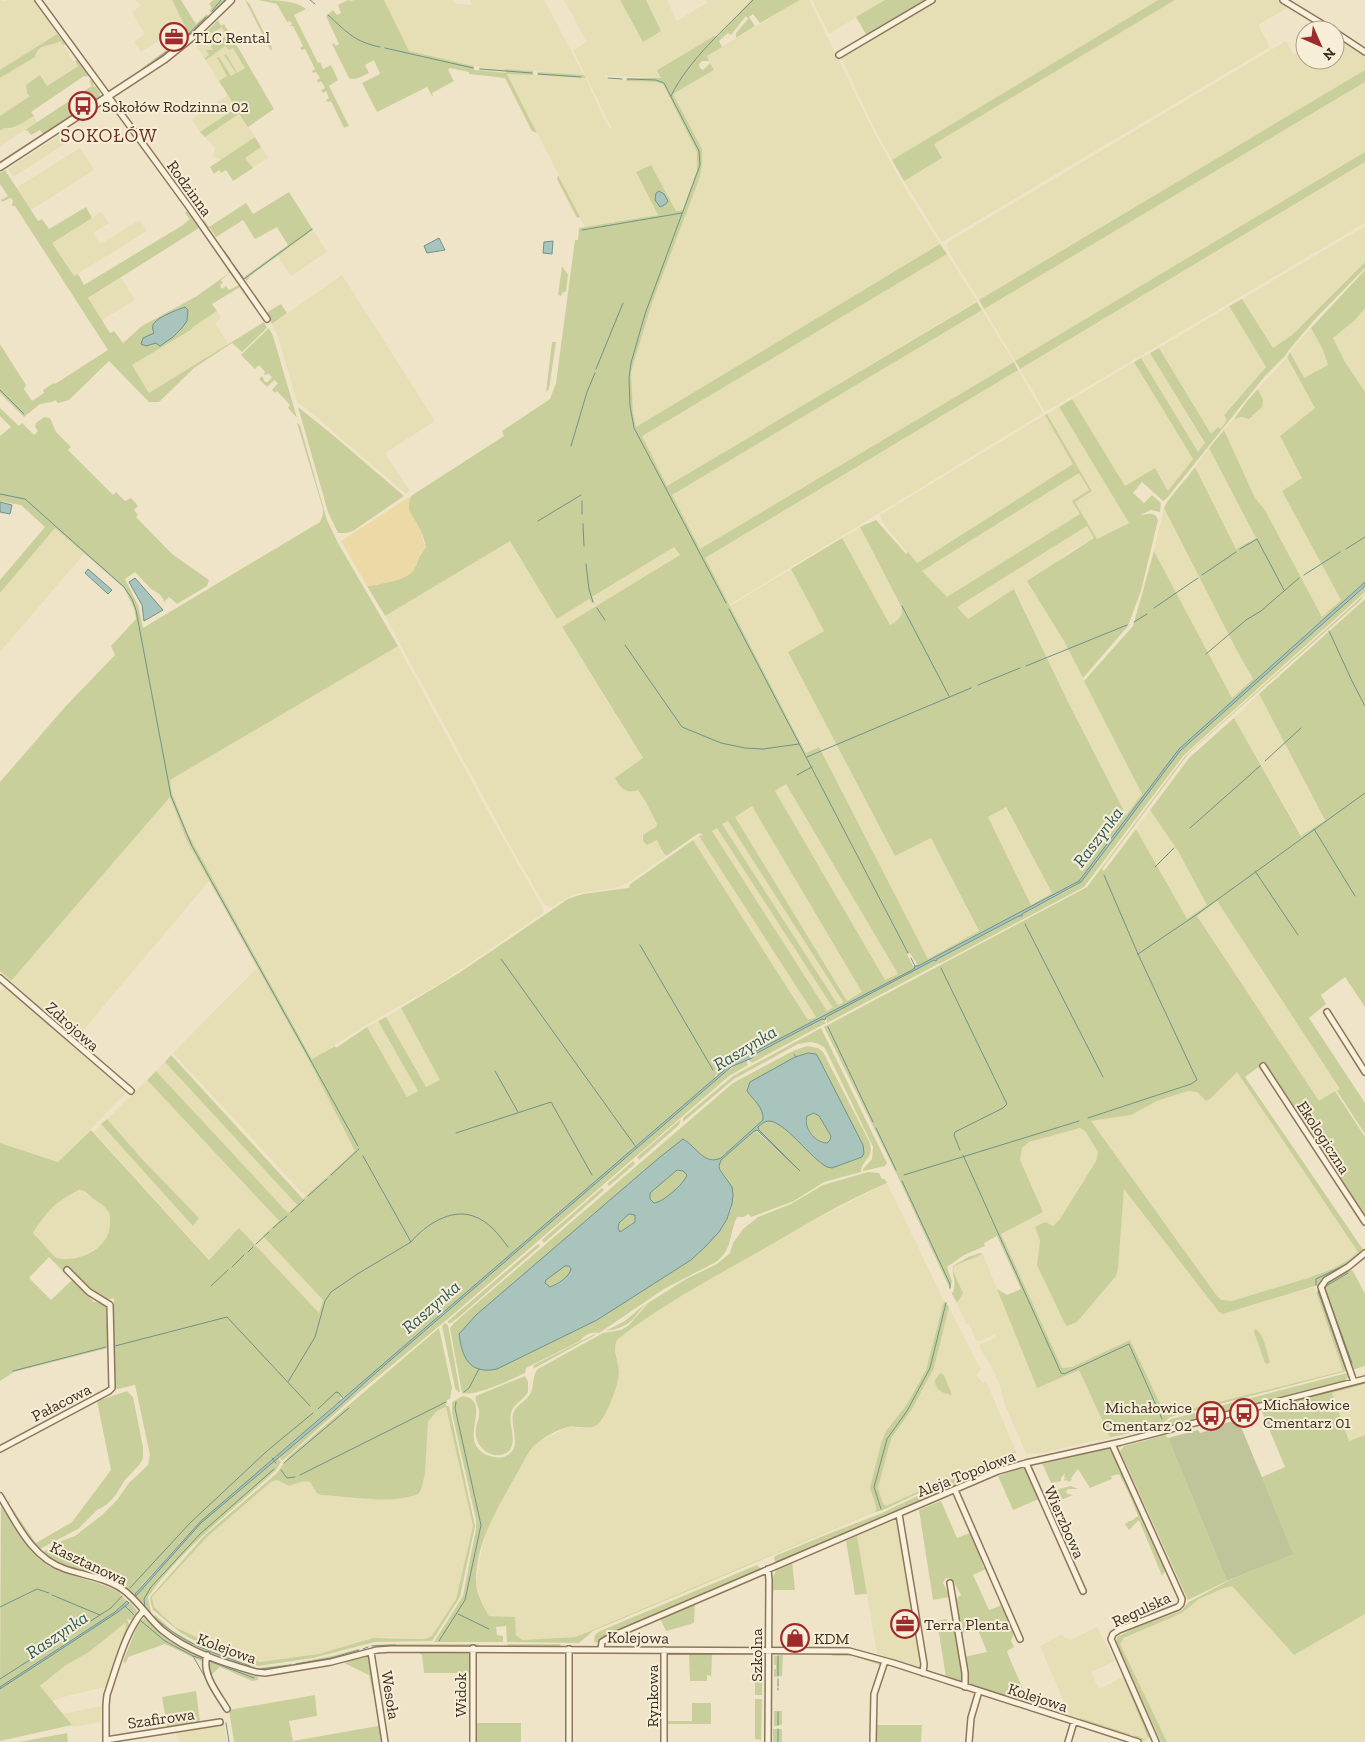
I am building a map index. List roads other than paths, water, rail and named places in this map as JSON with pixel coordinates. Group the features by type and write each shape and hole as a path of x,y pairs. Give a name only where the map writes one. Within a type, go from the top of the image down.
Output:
{"street":[{"name":"Rodzinna","path":"38,0 189,207 267,319"},
{"path":"0,167 175,52 231,0"},
{"path":"838,55 932,0"},
{"path":"1282,0 1316,20"},
{"path":"1345,38 1365,52"},
{"name":"Zdrojowa","path":"0,978 131,1091"},
{"path":"1327,1012 1365,1072"},
{"name":"Ekologiczna","path":"1263,1066 1365,1222"},
{"path":"1354,1382 1322,1287 1326,1280 1348,1267 1365,1253"},
{"name":"Pałacowa","path":"0,1449 110,1390 112,1381 110,1305 88,1291 67,1270"},
{"name":"Aleja Topolowa","path":"601,1649 602,1642 607,1638 998,1471 1112,1444 1365,1379"},
{"name":"Regulska","path":"1112,1444 1182,1600 1178,1607 1119,1630 1113,1634 1111,1640 1153,1740"},
{"name":"Wierzbowa","path":"1026,1463 1083,1592"},
{"path":"955,1490 1020,1639"},
{"name":"Kasztanowa","path":"0,1496 32,1546 43,1557 60,1567 106,1581 119,1587 143,1611"},
{"path":"899,1514 924,1664 923,1673"},
{"name":"Szkolna","path":"768,1569 768,1742"},
{"path":"950,1583 965,1673 965,1687"},
{"path":"106,1741 106,1705 108,1695 128,1636 143,1611"},
{"name":"Kolejowa","path":"143,1611 170,1636 186,1646 253,1672 263,1673 395,1649 850,1651 1138,1742"},
{"name":"Widok","path":"473,1648 473,1742"},
{"path":"569,1649 569,1742"},
{"name":"Rynkowa","path":"664,1650 664,1742"},
{"name":"Wesoła","path":"371,1652 386,1742"},
{"path":"207,1655 205,1662 209,1676 227,1709"},
{"path":"873,1742 873,1697 885,1661"},
{"path":"969,1742 970,1718 979,1691"},
{"name":"Szafirowa","path":"106,1741 220,1722"},
{"path":"1068,1742 1074,1722"}],"water":[{"path":"659,191 664,194 668,201 660,207 655,200 656,193"},
{"path":"439,238 445,250 427,253 424,246"},
{"path":"553,241 552,254 543,253 544,242"},
{"path":"185,307 188,310 187,321 173,337 160,346 156,343 146,346 141,344 143,338 154,333 153,326 155,322"},
{"path":"0,502 12,505 10,514 0,512"},
{"path":"88,569 112,590 108,594 85,573"},
{"path":"135,578 163,610 144,621 142,605 129,582"},
{"path":"1365,582 1365,586 1180,751 1081,882 1022,914 1022,916 826,1017 825,1020 822,1019 757,1053 752,1058 731,1067 335,1410 201,1523 136,1596 135,1594 201,1521 729,1066 1079,881 1179,749"},
{"path":"808,1053 816,1054 863,1145 864,1153 862,1157 832,1168 827,1167 782,1127 774,1122 765,1122 758,1127 759,1130 800,1171 757,1130 754,1131 721,1160 720,1170 732,1187 732,1204 727,1219 719,1232 691,1260 597,1320 497,1369 487,1370 473,1367 462,1350 459,1334 476,1315 683,1139 705,1157 715,1160 721,1158 763,1120 760,1107 747,1091 750,1082 795,1057","holes":["814,1113 819,1116 831,1136 827,1143 818,1140 811,1134 807,1125 807,1116","677,1170 683,1171 687,1175 678,1188 658,1202 654,1203 650,1199 650,1193","629,1214 635,1215 635,1222 620,1232 618,1228 619,1223","565,1266 569,1266 571,1269 566,1277 553,1286 550,1287 545,1283 546,1280"]},
{"path":"127,1601 129,1603 118,1612 0,1689 0,1687 115,1612"}],"waterway":[{"path":"212,11 221,0"},
{"path":"310,0 315,4"},
{"path":"671,96 687,69 697,57 753,0"},
{"path":"328,15 357,39 380,47"},
{"path":"182,40 206,17"},
{"path":"146,67 177,44"},
{"path":"385,48 473,68"},
{"path":"480,69 532,73"},
{"path":"538,74 581,77"},
{"path":"608,78 622,79"},
{"path":"627,79 656,80 664,83 699,151 700,165 645,314 631,363 629,378 630,406 634,428 726,603"},
{"path":"582,230 682,213"},
{"path":"233,264 244,279 312,229"},
{"path":"224,251 230,259"},
{"path":"596,369 623,303"},
{"path":"571,446 587,392 595,373"},
{"path":"0,390 24,414"},
{"path":"0,494 25,499 124,587 132,599 136,610 171,796 192,846 358,1146"},
{"path":"538,521 581,495"},
{"path":"582,501 582,514"},
{"path":"583,524 584,546"},
{"path":"1346,549 1365,537"},
{"path":"1240,549 1257,539 1284,590"},
{"path":"1202,575 1236,552"},
{"path":"1304,575 1340,552"},
{"path":"586,564 589,589 593,602"},
{"path":"1154,608 1198,578"},
{"path":"1206,654 1246,620 1261,611 1299,578"},
{"path":"902,606 949,696"},
{"path":"597,608 605,620"},
{"path":"729,609 908,953"},
{"path":"1134,622 1147,614"},
{"path":"1026,666 1127,625"},
{"path":"1329,631 1365,706"},
{"path":"625,645 682,727 721,743 745,748 763,749 799,744"},
{"path":"978,685 1020,668"},
{"path":"807,757 971,688"},
{"path":"1265,761 1301,728"},
{"path":"1190,828 1260,766"},
{"path":"797,775 812,767"},
{"path":"1138,954 1196,915 1365,793"},
{"path":"1314,829 1355,896"},
{"path":"1155,867 1174,848"},
{"path":"1255,871 1298,935"},
{"path":"1088,1118 1191,1084 1197,1080 1138,954 1104,875"},
{"path":"1025,924 1103,1077"},
{"path":"640,945 713,1070"},
{"path":"911,958 915,966"},
{"path":"501,959 636,1147"},
{"path":"941,968 1007,1104 1003,1108 955,1132 954,1135 960,1150"},
{"path":"828,1027 873,1122"},
{"path":"495,1071 518,1112"},
{"path":"456,1133 551,1102 592,1175"},
{"path":"904,1175 1079,1121"},
{"path":"876,1128 896,1170"},
{"path":"331,1175 359,1149"},
{"path":"963,1155 1061,1373 1064,1374 1129,1344 1162,1419"},
{"path":"363,1156 411,1242 431,1224 447,1216 465,1214 479,1218 489,1225 508,1247"},
{"path":"308,1196 327,1179"},
{"path":"902,1181 950,1284 950,1288"},
{"path":"291,1212 304,1200"},
{"path":"273,1228 287,1216"},
{"path":"256,1244 269,1232"},
{"path":"288,1382 315,1337 325,1301 331,1292 411,1242"},
{"path":"248,1252 253,1247"},
{"path":"232,1267 244,1255"},
{"path":"1316,1285 1316,1279 1345,1265"},
{"path":"211,1286 228,1270"},
{"path":"1348,1273 1326,1286 1325,1289 1352,1363"},
{"path":"1318,1291 1345,1367"},
{"path":"881,1509 874,1487 887,1439 907,1411 930,1368 946,1303"},
{"path":"115,1346 227,1317 310,1406"},
{"path":"13,1371 106,1347"},
{"path":"464,1392 469,1388 479,1369"},
{"path":"318,1409 336,1392 343,1398"},
{"path":"300,1475 446,1402"},
{"path":"439,1641 465,1600 481,1525 455,1408 456,1402"},
{"path":"284,1463 349,1408"},
{"path":"130,1588 190,1523 267,1451 313,1413"},
{"name":"Raszynka","path":"272,1458 276,1463"},
{"path":"1014,1463 1024,1461"},
{"path":"976,1477 1011,1464"},
{"path":"149,1612 145,1607 144,1599 151,1587 200,1534 274,1469"},
{"path":"281,1470 287,1478 295,1477"},
{"path":"826,1541 923,1500"},
{"path":"776,1562 824,1542"},
{"path":"756,1571 760,1569"},
{"path":"0,1607 37,1589 49,1593"},
{"path":"52,1595 100,1615"},
{"path":"0,1679 111,1608 122,1596"},
{"path":"125,1606 134,1615"},
{"path":"458,1614 489,1629"},
{"path":"154,1617 188,1641 211,1652 250,1666"},
{"path":"141,1621 165,1641 193,1656 203,1659"},
{"path":"372,1646 395,1645"},
{"path":"363,1649 368,1647"},
{"path":"296,1664 331,1658 359,1650"},
{"path":"193,1656 206,1679"},
{"path":"778,1656 778,1676"},
{"path":"209,1661 254,1678"},
{"path":"261,1669 291,1665"},
{"path":"778,1679 778,1686"},
{"path":"778,1712 778,1725"},
{"path":"226,1723 229,1742"},
{"path":"778,1729 778,1742"}],"place":[{"name":"TLC Rental","path":"174,37"},
{"name":"Sokołów Rodzinna 02","path":"83,106"},
{"name":"Michałowice Cmentarz 01","path":"1244,1413"},
{"name":"Michałowice Cmentarz 02","path":"1211,1416"},
{"name":"Terra Plenta","path":"905,1624"},
{"name":"KDM","path":"795,1638"}],"district":[{"name":"SOKOŁÓW","path":"109,135"}]}
